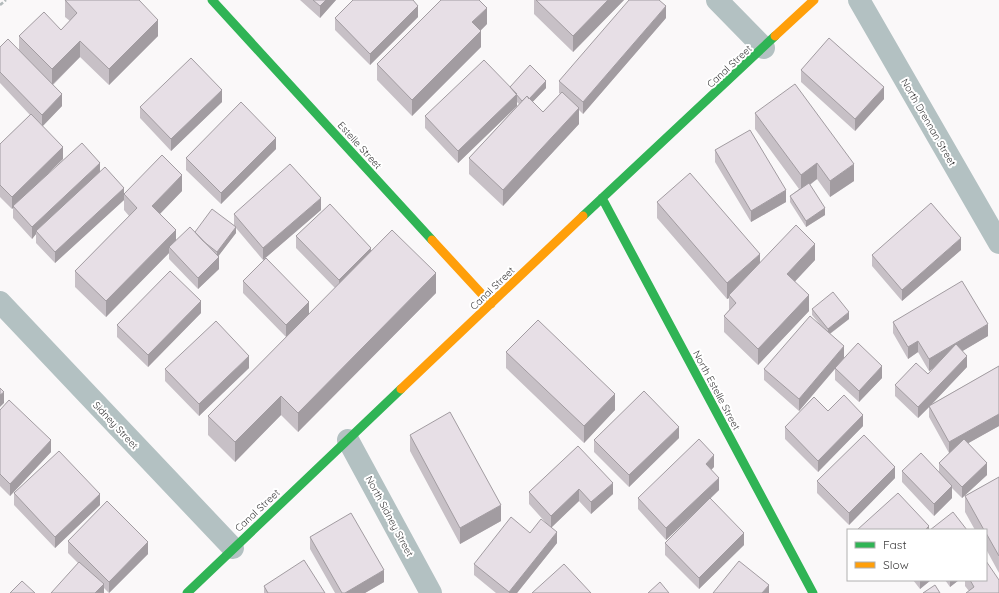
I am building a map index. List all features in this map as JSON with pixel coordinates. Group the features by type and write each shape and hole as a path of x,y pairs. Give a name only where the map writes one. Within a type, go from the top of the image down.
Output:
{"street":[{"name":"Estelle Street","path":"212,0 492,304"},
{"path":"717,0 764,48"},
{"name":"Canal Street","path":"187,593 602,198 814,0"},
{"name":"North Drennan Street","path":"859,0 999,243"},
{"name":"North Estelle Street","path":"602,198 813,593"},
{"name":"Sidney Street","path":"0,302 233,548"},
{"name":"North Sidney Street","path":"348,440 431,593"}],"path":[{"path":"0,5 6,0"}],"building":[{"path":"65,0 139,0 158,20 109,69 80,41 52,69 19,36 44,12 61,30 77,13"},
{"path":"313,0 326,0 320,6"},
{"path":"353,0 413,0 418,6 370,54 335,18"},
{"path":"441,0 479,0 487,8 472,22 481,31 412,100 377,64"},
{"path":"536,0 608,0 573,36"},
{"path":"629,0 659,0 666,6 583,102 559,81"},
{"path":"829,38 884,87 855,119 801,70"},
{"path":"8,39 62,94 42,115 0,72 0,47"},
{"path":"191,58 222,90 171,139 140,107"},
{"path":"484,60 517,94 458,151 425,116"},
{"path":"530,65 546,81 529,99 527,96 522,101 510,87"},
{"path":"795,84 854,164 830,181 817,163 801,175 755,113"},
{"path":"562,92 579,108 503,190 469,158 527,96 543,112"},
{"path":"241,102 276,138 221,193 186,158"},
{"path":"31,114 63,147 12,197 0,185 0,144"},
{"path":"750,130 786,190 751,211 715,150"},
{"path":"82,143 100,163 32,227 13,206"},
{"path":"162,155 182,175 152,206 176,230 106,301 75,271 137,208 124,194"},
{"path":"290,164 321,198 263,248 234,214"},
{"path":"105,167 124,188 55,252 36,231"},
{"path":"690,173 760,254 727,283 657,202"},
{"path":"809,183 825,208 806,221 790,196"},
{"path":"931,203 961,238 902,290 872,255"},
{"path":"330,204 371,248 339,280 296,236"},
{"path":"212,209 236,227 217,252 203,241 195,232"},
{"path":"796,225 815,244 787,274 809,295 758,349 724,316 736,303 729,295"},
{"path":"190,227 219,257 198,278 169,247"},
{"path":"392,230 436,273 298,413 281,396 235,442 208,416"},
{"path":"266,258 309,302 286,325 243,281"},
{"path":"170,271 201,301 148,355 117,325"},
{"path":"962,281 988,324 929,359 918,341 908,347 893,322"},
{"path":"833,292 849,312 828,329 812,309"},
{"path":"810,316 844,346 799,399 764,369"},
{"path":"538,320 615,394 584,426 506,352"},
{"path":"216,321 249,356 199,404 165,369"},
{"path":"858,343 882,366 859,391 835,368"},
{"path":"956,344 967,356 918,407 895,385 916,363 928,374"},
{"path":"999,366 999,414 949,442 929,406"},
{"path":"0,388 4,392 0,395"},
{"path":"644,391 679,427 629,475 594,440"},
{"path":"844,395 863,415 818,461 785,427 814,397 828,411"},
{"path":"9,400 51,440 10,484 0,474 0,410"},
{"path":"450,412 501,505 460,528 410,435"},
{"path":"864,435 895,467 849,513 817,481"},
{"path":"699,439 714,455 706,464 719,478 666,528 638,498"},
{"path":"964,439 987,463 962,487 939,463"},
{"path":"578,446 613,483 591,502 579,489 551,516 529,492"},
{"path":"59,451 100,494 55,537 14,493"},
{"path":"921,453 952,486 934,504 902,471"},
{"path":"999,477 999,556 987,535 987,529 983,529 965,496"},
{"path":"898,493 929,526 926,529 858,529"},
{"path":"710,498 744,533 699,578 665,543"},
{"path":"107,501 148,542 109,582 68,541"},
{"path":"953,512 966,529 931,529"},
{"path":"351,513 384,570 345,593 342,593 310,537"},
{"path":"511,517 530,533 541,519 557,532 509,592 474,564"},
{"path":"304,560 325,593 268,593 264,586"},
{"path":"739,561 769,585 762,593 713,593"},
{"path":"79,562 104,584 95,593 51,593"},
{"path":"987,562 999,580 999,593 966,593 974,587 971,581 987,581"},
{"path":"564,564 591,593 532,593"},
{"path":"22,581 35,593 10,593"},
{"path":"660,582 669,593 648,593"},
{"path":"935,585 940,593 923,593"}],"traffic: fast":[{"path":"212,0 432,240"},
{"path":"583,216 775,36"},
{"path":"602,198 813,593"},
{"path":"187,593 401,389"}],"traffic: slow":[{"path":"775,36 814,0"},
{"path":"401,389 583,216"},
{"path":"432,240 491,304"}]}
